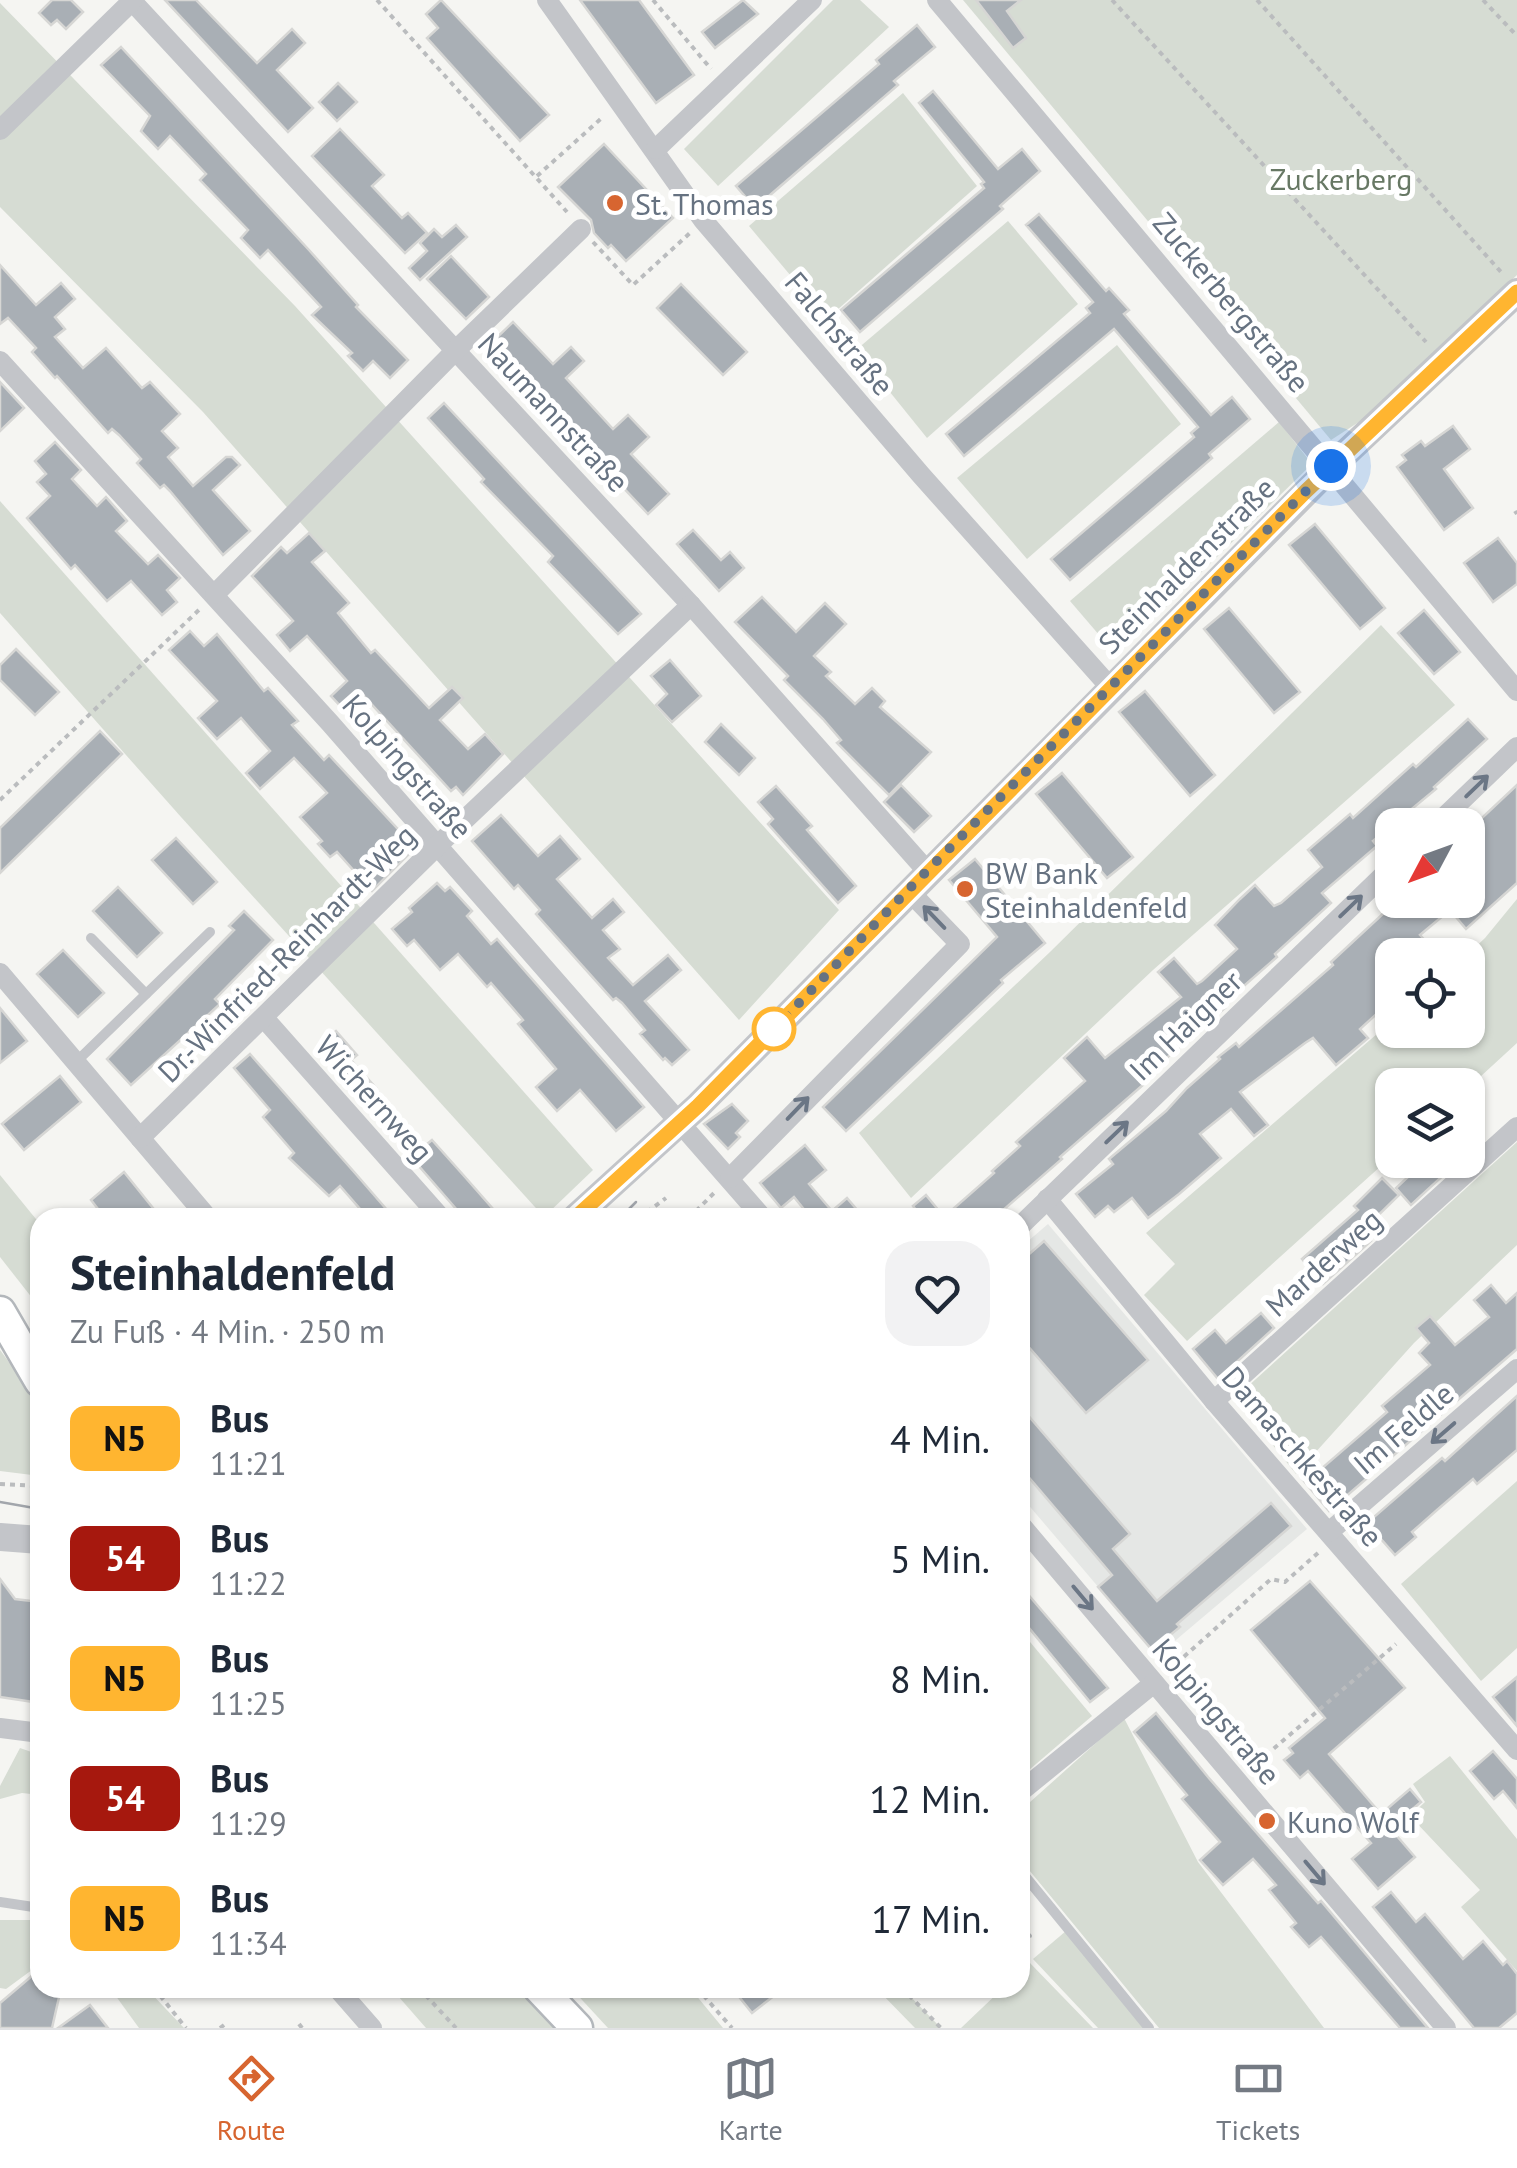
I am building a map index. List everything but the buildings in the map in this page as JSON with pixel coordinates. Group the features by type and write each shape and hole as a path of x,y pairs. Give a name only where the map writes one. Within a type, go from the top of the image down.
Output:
{"main road":[{"path":"1,1313 30,1343"},
{"path":"1,1313 30,1364"},
{"path":"548,1998 577,2028"}],"street":[{"name":"Falchstraße","path":"548,0 703,220 921,476 1110,687"},
{"path":"656,149 812,0"},
{"name":"Zuckerbergstraße","path":"937,0 1517,691"},
{"path":"0,130 131,1"},
{"name":"Naumannstraße","path":"131,1 691,604 918,880"},
{"path":"215,594 581,229"},
{"name":"Steinhaldenstraße","path":"586,1208 680,1122 1512,286"},
{"name":"Kolpingstraße","path":"0,362 215,594 755,1208"},
{"name":"Dr.-Winfried-Reinhardt-Weg","path":"140,1138 438,845 691,604"},
{"path":"1454,808 1517,747"},
{"path":"730,1178 960,944 918,880"},
{"name":"Im Haigner","path":"1030,1216 1375,883"},
{"path":"0,973 200,1208"},
{"name":"Wichernweg","path":"264,1018 431,1208"},
{"name":"Marderweg","path":"1214,1400 1517,1128"},
{"name":"Damaschkestraße","path":"1047,1200 1214,1400 1514,1741"},
{"name":"Im Feldle","path":"1332,1535 1517,1369"},
{"name":"Kolpingstraße","path":"1030,1536 1446,2028"},
{"path":"0,1537 30,1539"},
{"path":"1030,1784 1154,1682"},
{"path":"0,1728 30,1732"},
{"path":"346,1998 372,2028"}],"lane":[{"path":"76,1062 210,932"},
{"path":"91,938 146,994"},
{"path":"1030,1882 1149,2028"},
{"path":"0,1902 30,1906"}],"path":[{"path":"377,0 633,285 703,220"},
{"path":"653,0 723,84"},
{"path":"1112,0 1444,358"},
{"path":"1256,0 1512,286"},
{"path":"1483,0 1517,36"},
{"path":"537,176 620,102"},
{"path":"0,800 215,594"},
{"path":"699,1208 730,1178"},
{"path":"656,1207 666,1198"},
{"path":"0,1484 30,1486"},
{"path":"1154,1682 1271,1579 1284,1582 1332,1535"},
{"path":"1236,1780 1413,1629"},
{"path":"162,1998 186,2028"},
{"path":"428,1998 456,2028"},
{"path":"706,1998 732,2028"},
{"path":"912,1998 942,2028"}],"shaded area":[{"path":"1048,1224 1307,1529 1157,1656 1030,1507 1030,1239"}],"green space":[{"path":"833,0 860,0 889,27 718,186 684,149"},
{"name":"Zuckerberg","path":"963,0 1517,0 1517,275 1362,420 1331,440"},
{"path":"0,3 295,306 839,910 739,1020 203,412 0,207"},
{"path":"903,93 977,186 827,319 749,226"},
{"path":"1008,221 1078,304 927,438 856,350"},
{"path":"1117,345 1181,424 1027,559 957,478"},
{"path":"1279,422 1312,464 1131,641 1106,643 1070,601"},
{"path":"0,501 593,1170 553,1208 536,1208 0,613"},
{"path":"1381,625 1455,705 1153,970 911,1198 859,1133 1050,952"},
{"path":"1517,899 1517,1043 1485,1072 1485,1068 1375,1068 1375,1171 1187,1341 1144,1295 1175,1264 1146,1233 1375,1036 1375,1048 1485,1048 1485,938"},
{"path":"1517,1142 1517,1245 1414,1343 1296,1474 1235,1398 1477,1178 1485,1178 1485,1171"},
{"path":"0,1175 30,1212 30,1295 0,1257"},
{"path":"0,1350 30,1390 30,1475 0,1471"},
{"path":"1517,1481 1517,1648 1481,1681 1401,1584"},
{"path":"1030,1642 1092,1716 1030,1769"},
{"path":"1124,1718 1198,1862 1324,2028 1159,2028 1030,1871 1030,1802"},
{"path":"20,1748 30,1752 30,1794 0,1799 0,1786"},
{"path":"1450,1756 1517,1839 1517,1971 1461,1907 1480,1890 1410,1816 1425,1802 1413,1784"},
{"path":"0,1920 30,1920 30,1971 6,1989 0,1988"},
{"path":"1066,1931 1145,2028 1098,2028 1033,1959"},
{"path":"1030,1963 1093,2028 961,2028 992,1998 1030,1998"},
{"path":"117,1998 156,1998 184,2028 139,2028"},
{"path":"400,1998 530,1998 559,2028 426,2028"},
{"path":"580,1998 698,1998 723,2028 608,2028"},
{"path":"886,1998 912,1998 941,2028 915,2028"}],"tram line":[{"path":"630,1208 636,1202"},
{"path":"0,1502 30,1507"}],"bus line":[{"name":"N5","path":"586,1208 698,1106 1306,491 1517,292"}],"place":[{"name":"St. Thomas","path":"615,203"},
{"name":"BW Bank Steinhaldenfeld","path":"965,889"},
{"name":"Kuno Wolf","path":"1267,1821"}],"route":[{"path":"774,1029 1331,466"}]}
